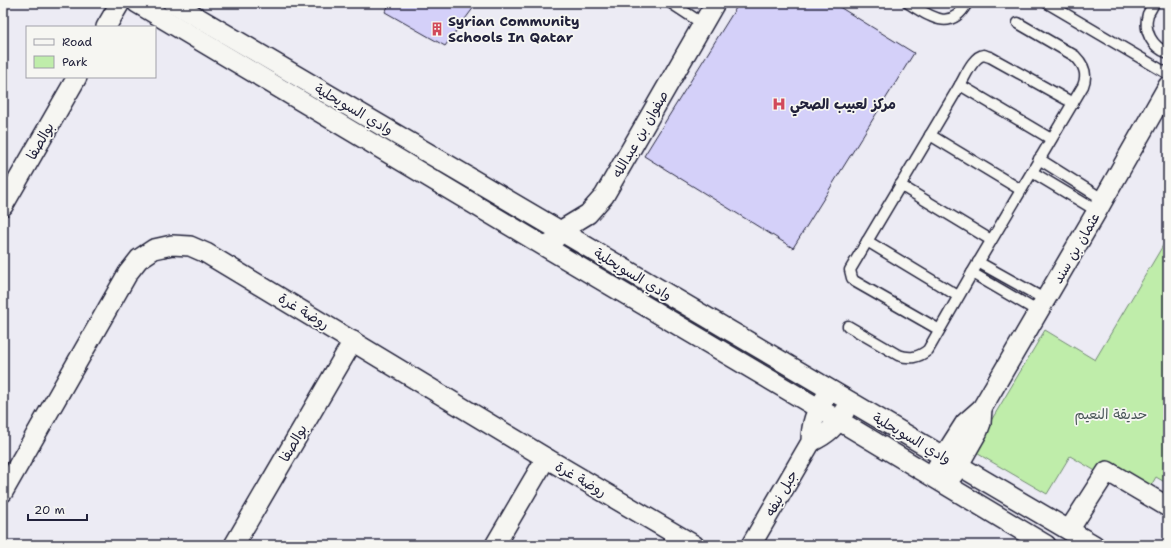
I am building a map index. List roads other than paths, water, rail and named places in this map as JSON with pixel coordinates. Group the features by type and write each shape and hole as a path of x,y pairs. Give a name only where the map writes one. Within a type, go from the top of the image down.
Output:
{"street":[{"path":"107,26 120,3"},
{"name":"وادي السويحلية","path":"137,3 173,10 560,231 1094,545"},
{"name":"صفوان بن عبدالله","path":"549,249 560,231 588,214 604,196 715,3"},
{"name":"وادي السويحلية","path":"173,10 549,249 1046,545"},
{"name":"بوالصفا","path":"3,206 76,78"},
{"name":"عثمان بن سند","path":"931,476 951,461 978,431 981,423 982,408 1100,206 1163,105 1168,86"},
{"name":"روضة غرة","path":"3,492 128,273 139,259 154,249 172,245 190,246 206,253 546,458 694,545"},
{"name":"بوالصفا","path":"234,545 353,341"},
{"name":"جبل نيفه","path":"751,545 811,442 814,416 830,390"},
{"name":"جبل نيفه","path":"811,442 828,432 839,421 851,402"},
{"path":"495,545 546,458"},
{"name":"عثمان بن سند","path":"948,486 951,461"},
{"path":"1069,530 1107,471 1168,507"}],"lane":[{"path":"671,3 703,24"},
{"path":"908,3 936,19 944,20 952,19 960,14 967,3"},
{"path":"1047,3 1168,74"},
{"path":"1154,3 1148,14 1147,26 1149,36 1156,46 1168,53"},
{"path":"848,326 898,356 911,358 923,354 928,350 938,329 1083,86 1085,80 1084,68 1081,61 1018,23"},
{"path":"938,329 854,281 850,270 974,61 978,57 984,55 990,57 1073,103"},
{"path":"960,85 1051,139"},
{"path":"930,135 1021,190"},
{"path":"1039,159 1100,206"},
{"path":"1032,172 1100,206"},
{"path":"900,185 991,240"},
{"path":"867,241 958,296"},
{"path":"978,262 1042,306"},
{"path":"972,273 1042,306"}],"place":[{"name":"Syrian Community Schools In Qatar","path":"437,29"},
{"name":"مركز لعبيب الصحي","path":"779,104"}],"park label":[{"name":"حديقة النعيم","path":"1111,414"}]}
